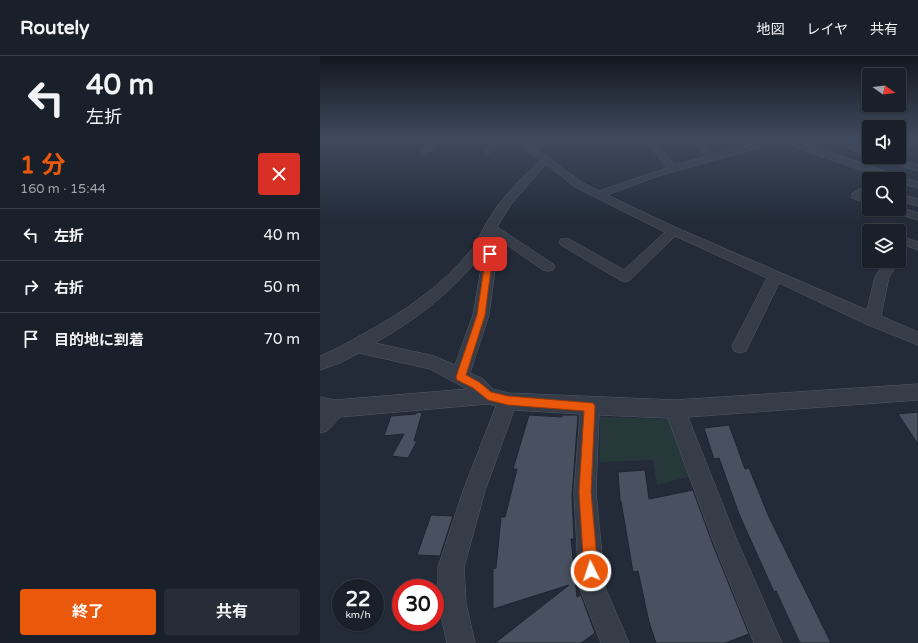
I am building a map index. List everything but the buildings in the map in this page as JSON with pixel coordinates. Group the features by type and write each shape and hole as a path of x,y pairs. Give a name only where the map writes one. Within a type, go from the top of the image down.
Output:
{"street":[{"path":"320,363 339,357 400,321 433,298 456,276 479,249 501,210 538,166"},
{"path":"553,166 579,185 673,231 918,340"},
{"path":"598,195 682,166"},
{"path":"858,166 875,172"},
{"path":"906,181 918,185"},
{"path":"862,192 856,196 862,198"},
{"path":"906,199 918,203"},
{"path":"906,214 918,218"},
{"path":"490,228 548,267"},
{"path":"565,242 625,277 673,231"},
{"path":"906,242 918,246"},
{"path":"460,377 481,315 490,254 479,249"},
{"path":"872,320 882,277 888,268"},
{"path":"740,346 775,276"},
{"path":"358,346 434,364 498,398"},
{"path":"320,424 327,408 498,398 590,406 675,409 918,392"},
{"path":"461,643 452,603 451,567 474,492 499,422 498,398"},
{"path":"590,406 585,492 592,587 615,643"},
{"path":"675,409 726,544 768,643"}],"shaded area":[{"path":"600,417 672,419 691,476 657,485 653,460 600,462"}],"route":[{"path":"490,254 481,315 460,377 476,385 488,396 508,401 590,406 585,492 591,571"}]}
